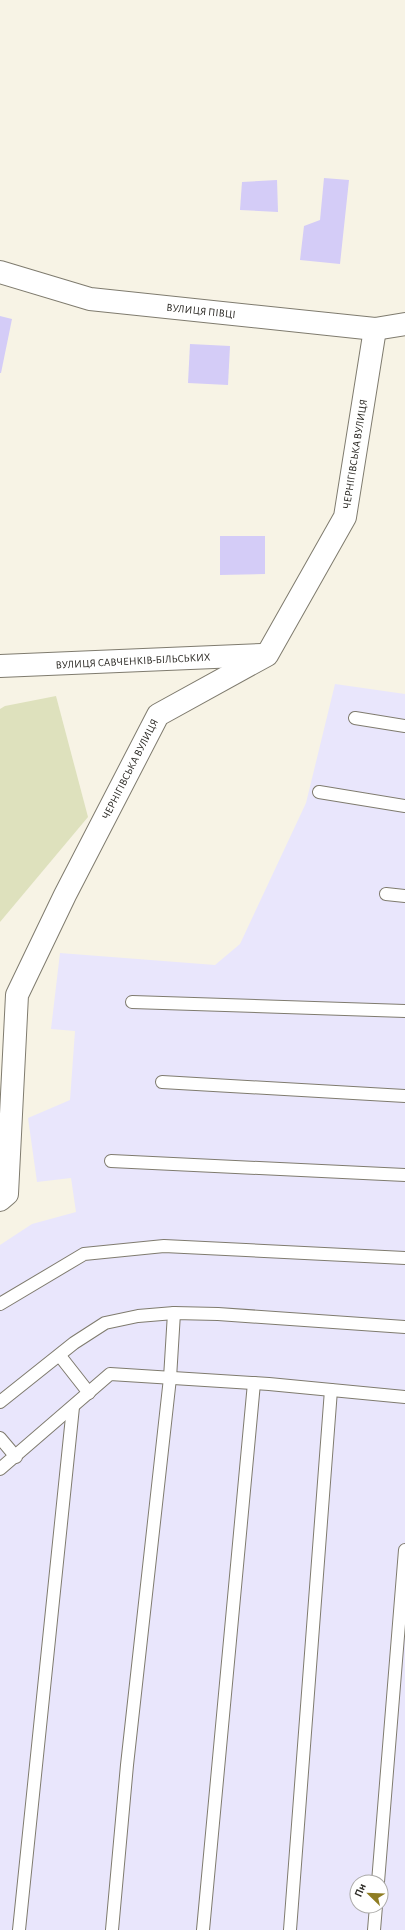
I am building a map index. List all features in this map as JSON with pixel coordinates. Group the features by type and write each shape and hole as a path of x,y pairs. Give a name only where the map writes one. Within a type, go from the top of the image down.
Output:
{"street":[{"name":"ВУЛИЦЯ ПІВЦІ","path":"0,272 90,299 375,330 405,324"},
{"name":"ЧЕРНІГІВСЬКА ВУЛИЦЯ","path":"0,1200 7,1194 17,995 58,910 158,715 267,655 345,517 375,330"},
{"name":"ВУЛИЦЯ САВЧЕНКІВ-БІЛЬСЬКИХ","path":"0,666 267,655"}],"lane":[{"path":"355,718 405,726"},
{"path":"319,792 405,806"},
{"path":"386,894 405,896"},
{"path":"132,1002 405,1011"},
{"path":"162,1082 405,1096"},
{"path":"111,1161 405,1175"},
{"path":"0,1304 84,1254 164,1246 405,1258"},
{"path":"0,1402 105,1323 138,1316 174,1313 218,1314 405,1327"},
{"path":"112,1930 127,1765 170,1378 174,1313"},
{"path":"60,1356 89,1393"},
{"path":"0,1469 110,1374 254,1383 405,1397"},
{"path":"203,1930 254,1383"},
{"path":"290,1930 331,1390"},
{"path":"19,1930 73,1407"},
{"path":"0,1438 16,1456"},
{"path":"379,1874 405,1550"},
{"path":"374,1930 375,1914"}],"shaded area":[{"path":"335,684 405,694 405,1930 0,1930 0,1245 32,1224 76,1212 71,1178 37,1182 28,1118 70,1100 75,1031 51,1029 60,953 215,965 240,944 306,803"}],"green space":[{"path":"56,696 88,817 0,922 0,709 5,706"}],"building":[{"path":"324,178 349,180 340,264 300,260 304,226 320,220"},
{"path":"277,180 278,212 240,210 242,182"},
{"path":"0,316 12,319 1,373 0,373"},
{"path":"190,344 230,346 228,385 188,383"},
{"path":"220,536 265,536 265,574 220,575"}]}
